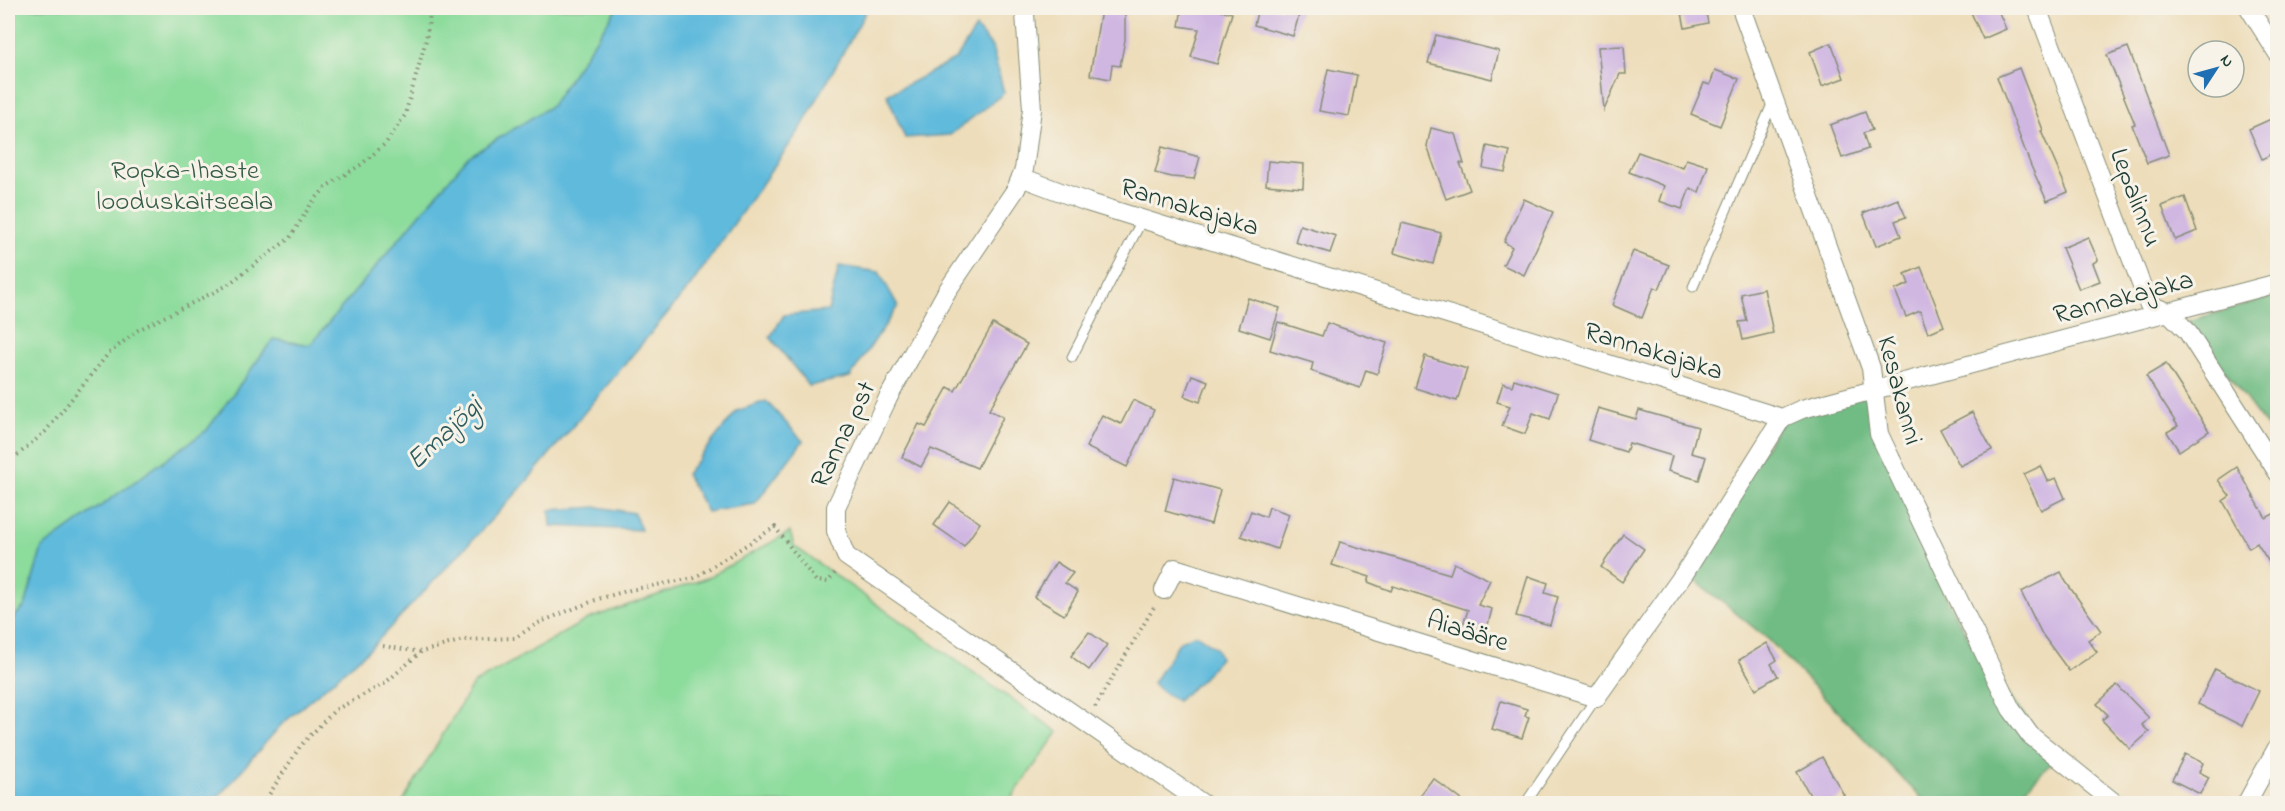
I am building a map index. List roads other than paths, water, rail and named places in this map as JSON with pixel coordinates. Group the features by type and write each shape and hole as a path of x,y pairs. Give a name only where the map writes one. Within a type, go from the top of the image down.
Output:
{"street":[{"name":"Ranna pst","path":"1027,8 1025,14 1032,109 1024,170 1016,189 947,291 888,398 836,507 836,531 846,555 1203,804"},
{"name":"Kesakanni","path":"1741,8 1871,368 1879,434 2011,709 2030,735 2116,804"},
{"name":"Lepalinnu","path":"2037,8 2149,304 2168,312 2187,331 2277,472"},
{"path":"2249,8 2277,54"},
{"name":"Rannakajaka","path":"1021,177 1142,220 1782,418 1802,409 2277,283"},
{"path":"1596,698 1686,571 1782,418"},
{"name":"Aiaääre","path":"1164,590 1175,568 1596,698"},
{"path":"2246,804 2277,746"}],"lane":[{"path":"1693,287 1774,99"},
{"path":"1072,357 1142,220"},
{"path":"1525,804 1596,698"}],"water":[{"name":"Emajõgi","path":"617,8 868,8 801,128 691,285 522,487 370,649 281,725 213,803 8,803 8,623 25,606 42,548 207,430 273,339 310,345 468,157 551,106"},
{"path":"976,28 992,47 1004,93 950,135 905,138 887,95 956,59"},
{"path":"839,266 879,272 898,306 850,377 809,386 770,337 784,315 828,311"},
{"path":"766,401 803,441 755,504 707,512 686,474 737,411"},
{"path":"598,507 634,513 641,530 551,526 550,510"},
{"path":"1196,634 1216,648 1220,658 1202,679 1177,701 1153,683 1180,641"}],"park label":[{"name":"Ropka-Ihaste looduskaitseala","path":"185,184"}]}
